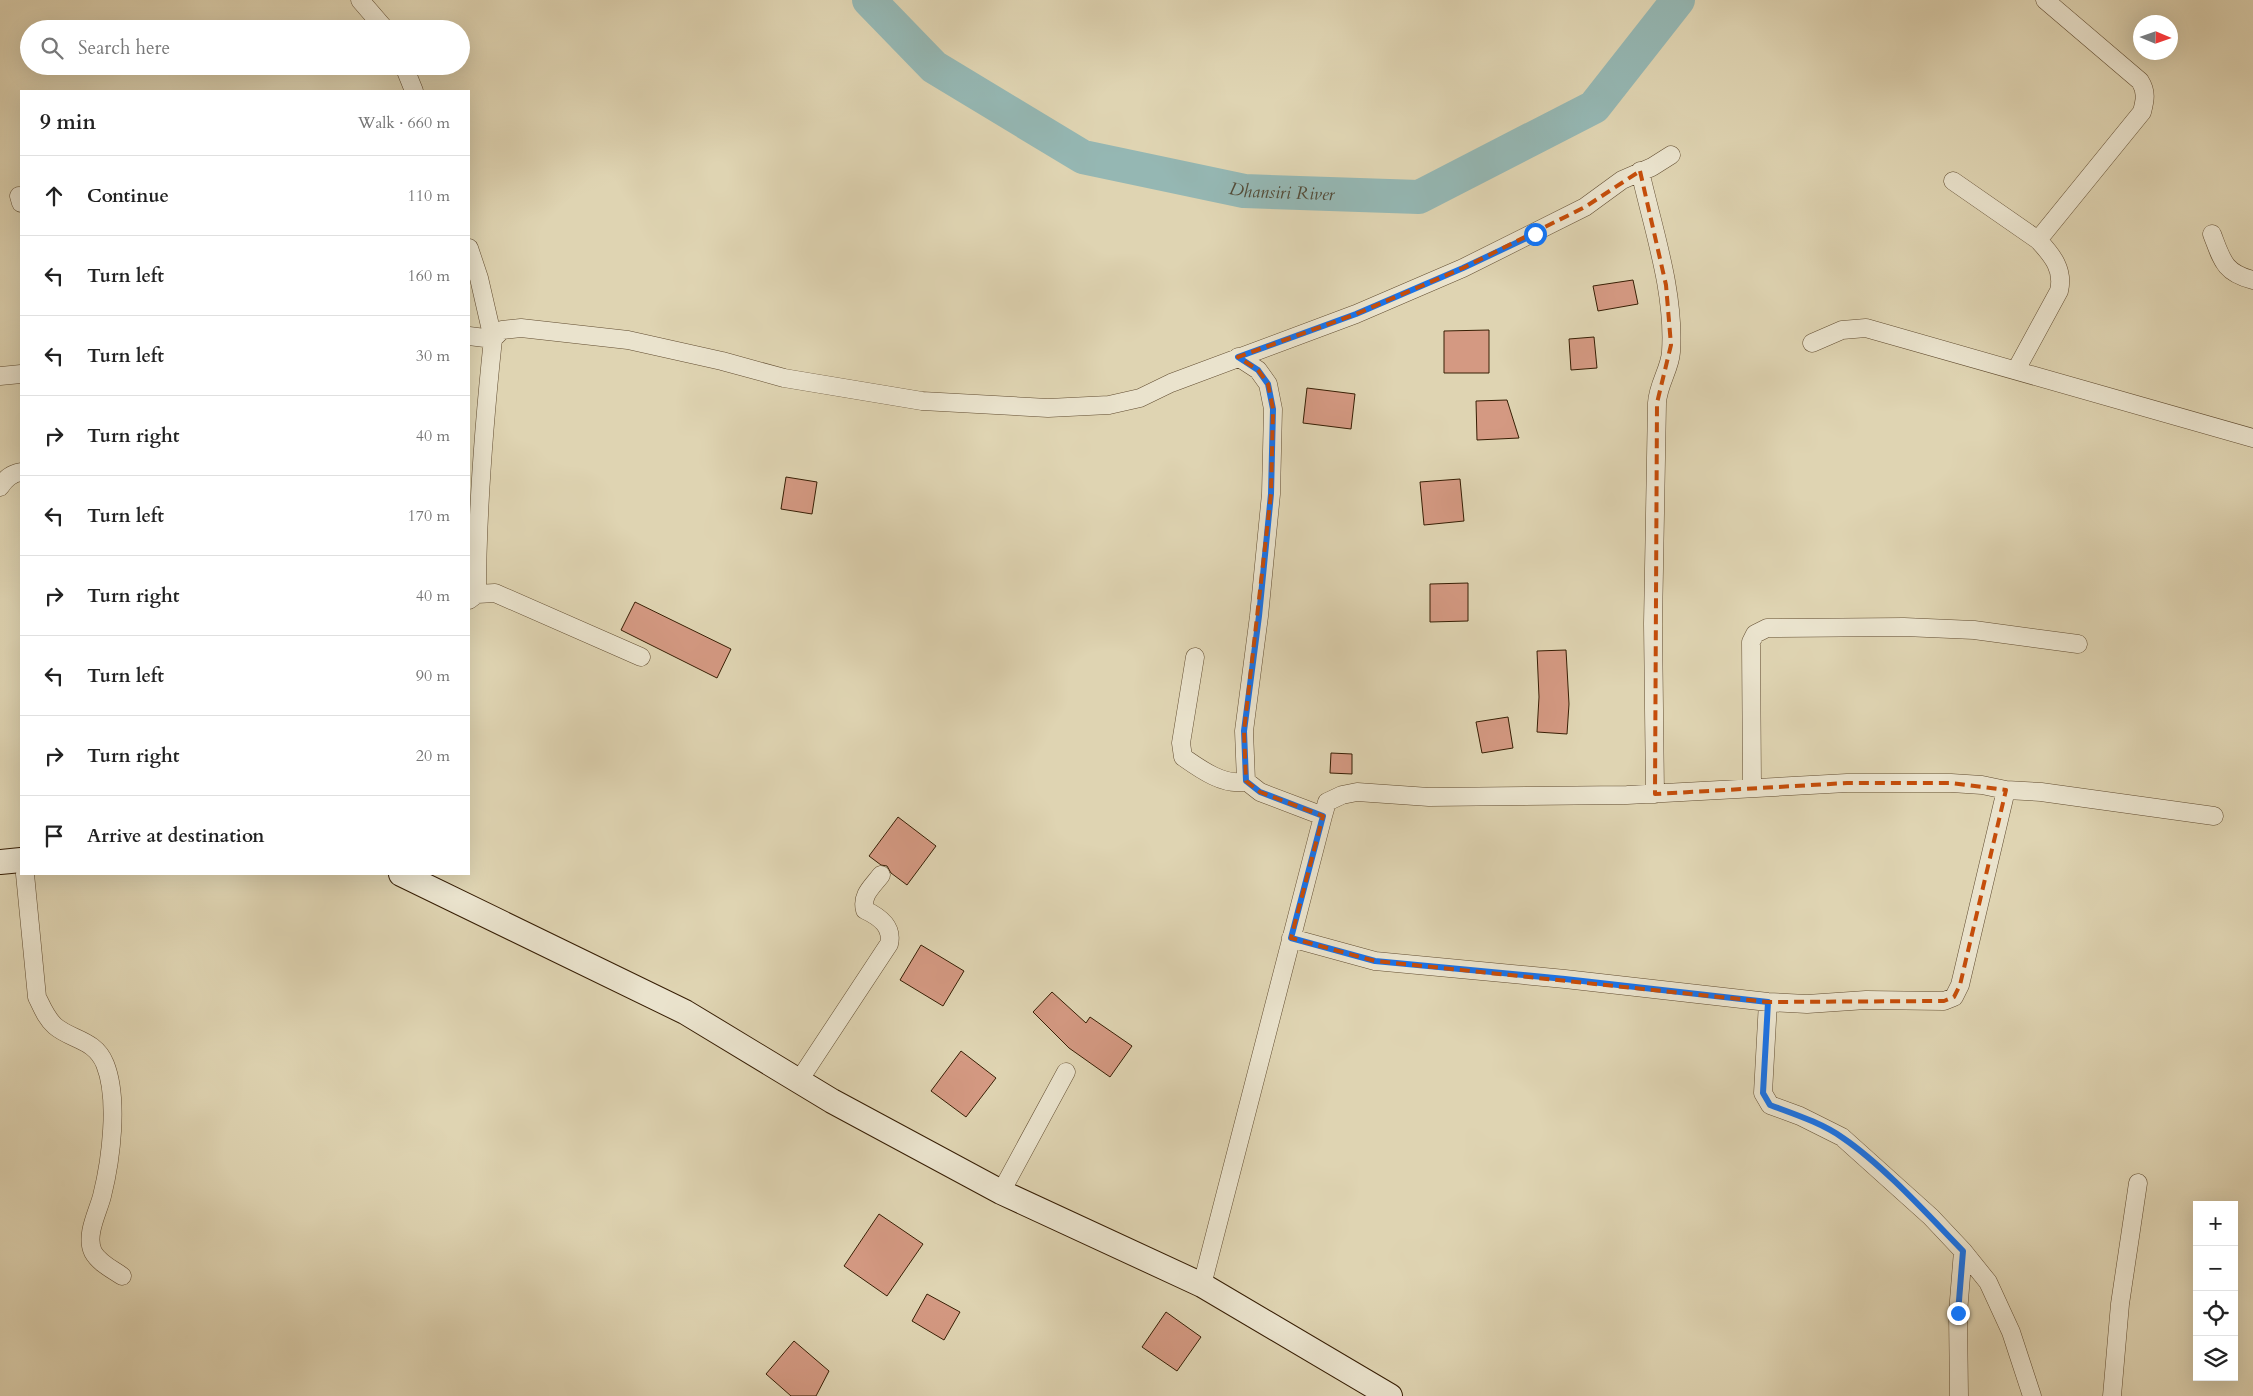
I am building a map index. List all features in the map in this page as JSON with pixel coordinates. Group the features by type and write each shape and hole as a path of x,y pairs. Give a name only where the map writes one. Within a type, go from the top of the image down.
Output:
{"street":[{"path":"360,0 379,20"},
{"path":"2038,240 2142,112 2145,100 2145,89 2140,81 2045,0"},
{"path":"408,75 414,90"},
{"path":"493,339 502,330 512,329 563,332 628,340 722,361 784,378 922,401 1048,408 1109,405 1140,398 1238,357 1356,314 1463,268 1585,207 1622,180 1672,154"},
{"path":"1640,171 1666,285 1671,345 1669,362 1660,382 1657,403 1653,624 1655,794"},
{"path":"1953,181 2038,240 2049,252 2062,278 2059,291 2016,370"},
{"path":"2212,234 2223,263 2233,273 2253,280"},
{"path":"470,251 479,278 493,339 477,517 473,597 495,593 641,657"},
{"path":"1812,343 1842,330 1866,328 2253,438"},
{"path":"470,336 493,339"},
{"path":"1238,357 1258,370 1268,384 1273,409 1271,494 1259,616 1244,731 1246,781 1260,792 1323,816"},
{"path":"0,376 20,374"},
{"path":"2,480 20,472"},
{"path":"1752,787 1751,642 1756,634 1767,628 1904,627 1974,630 2078,644"},
{"path":"1195,657 1181,743 1183,757 1226,782 1238,783 1246,781"},
{"path":"1202,1285 1323,816 1328,802 1342,795 1357,792 1429,797 1655,794 1847,783 1951,783 1982,784 2006,790 2042,792 2214,816"},
{"path":"1291,938 1375,961 1565,979 1768,1002 1807,1004 1866,1000 1944,1001 1954,996 1960,986 2006,790"},
{"path":"0,862 20,860"},
{"path":"25,875 37,996 44,1012 56,1027 96,1049 105,1064 112,1095 110,1148 102,1196 92,1231 92,1250 99,1261 122,1276"},
{"path":"404,875 686,1012 832,1100 1001,1192 1202,1285 1390,1396"},
{"path":"800,1079 889,944 891,936 889,928 874,914 865,910 863,902 864,896 881,875"},
{"path":"1768,1002 1763,1093 1770,1105 1800,1116 1842,1137 1925,1212 1963,1251 1988,1282 2012,1332 2032,1396"},
{"path":"1001,1192 1066,1072"},
{"path":"2112,1396 2120,1304 2138,1183"},
{"path":"1959,1396 1958,1313 1963,1251"}],"highlighted area":[{"path":"1640,171 1666,285 1671,345 1657,403 1655,794 1847,783 1951,783 2006,790 1960,985 1954,997 1944,1001 1768,1002 1375,961 1291,938 1323,816 1260,792 1246,781 1244,731 1271,494 1273,409 1268,384 1258,370 1238,357 1356,314 1463,268 1585,207"}],"building":[{"path":"1633,280 1638,304 1598,311 1593,286"},
{"path":"1489,330 1489,373 1444,373 1444,331"},
{"path":"1594,337 1597,368 1571,370 1569,339"},
{"path":"1307,388 1355,394 1351,429 1303,423"},
{"path":"1507,400 1519,438 1477,440 1476,401"},
{"path":"786,477 817,482 812,514 781,509"},
{"path":"1460,479 1464,521 1424,525 1420,482"},
{"path":"1468,583 1468,621 1430,622 1430,584"},
{"path":"635,602 731,649 717,678 621,630"},
{"path":"1566,650 1569,704 1567,734 1537,732 1539,697 1537,651"},
{"path":"1508,717 1513,748 1482,753 1476,722"},
{"path":"1331,753 1352,754 1352,774 1330,773"},
{"path":"898,817 936,846 907,885 891,873 887,866 881,865 869,856"},
{"path":"921,945 964,971 943,1006 900,980"},
{"path":"1052,992 1086,1023 1090,1017 1132,1046 1110,1077 1069,1048 1033,1012"},
{"path":"961,1051 996,1078 966,1117 931,1091"},
{"path":"879,1214 923,1244 887,1296 844,1266"},
{"path":"927,1294 960,1312 944,1340 912,1321"},
{"path":"1166,1312 1201,1337 1177,1371 1142,1347"},
{"path":"794,1341 829,1371 816,1396 791,1396 766,1374"}],"waterway":[{"name":"Dhansiri River","path":"869,0 934,67 1083,157 1244,191 1419,197 1594,107 1678,0"}],"route":[{"path":"1535,234 1463,268 1356,314 1238,357 1258,370 1268,384 1273,409 1271,494 1259,616 1244,731 1243,759 1246,781 1260,792 1323,816 1291,938 1375,961 1565,979 1768,1002 1763,1093 1770,1105 1800,1116 1842,1137 1866,1156 1931,1217 1963,1251 1958,1313"}]}
